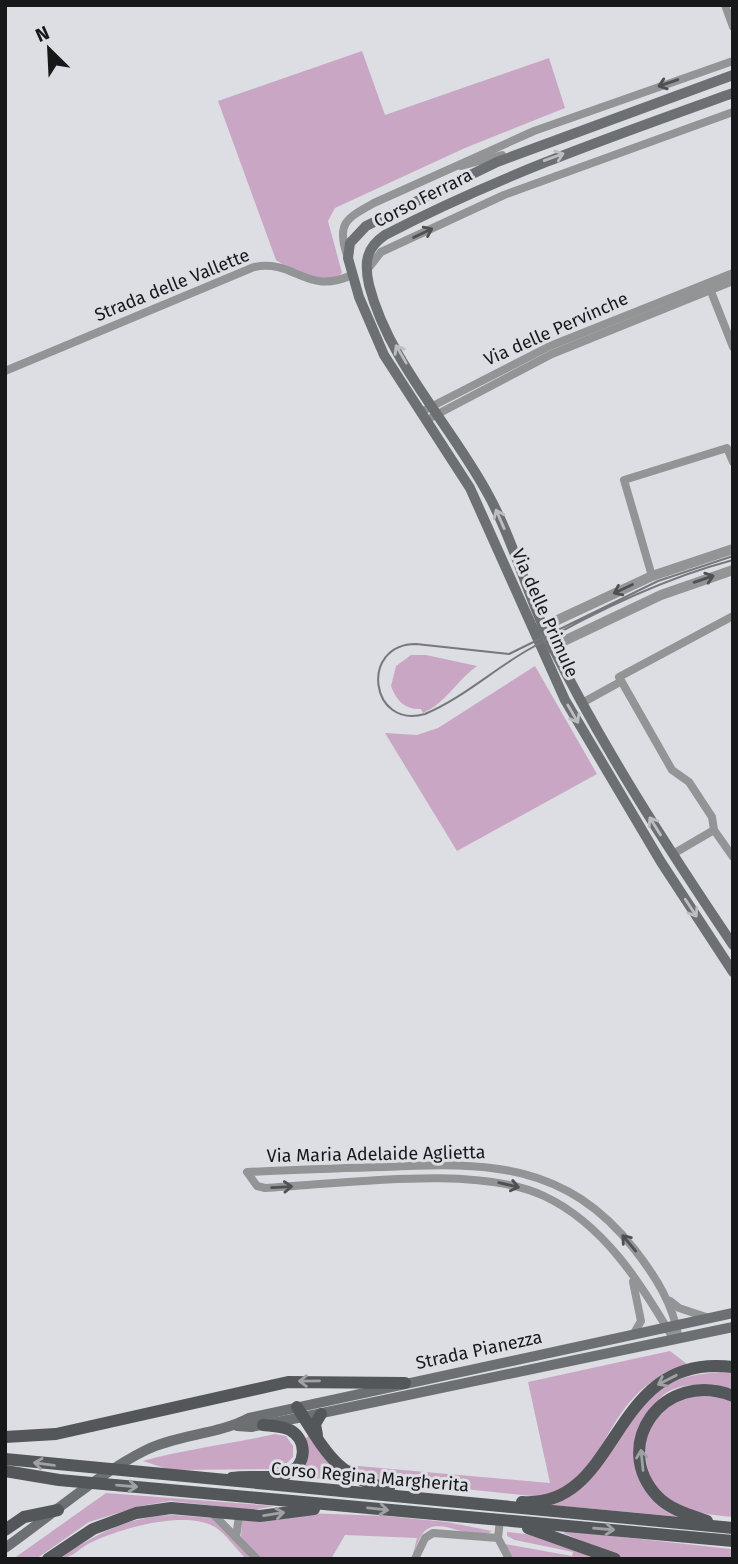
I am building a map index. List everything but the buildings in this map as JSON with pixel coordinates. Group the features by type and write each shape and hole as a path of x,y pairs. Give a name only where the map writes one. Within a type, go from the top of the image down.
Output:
{"main road":[{"name":"Corso Ferrara","path":"348,258 350,243 366,226 466,175 532,147 733,75"},
{"name":"Corso Ferrara","path":"367,270 367,252 372,244 427,213 547,159 733,93"},
{"name":"Via delle Primule","path":"348,258 352,275 384,355 470,488 531,632 570,709 661,862 733,972"},
{"name":"Via delle Primule","path":"367,270 372,292 390,335 490,498 544,628 582,703 673,854 733,945"},
{"path":"661,862 673,854"},
{"name":"Strada Pianezza","path":"405,1384 733,1313"},
{"name":"Strada Pianezza","path":"234,1426 249,1418 300,1412 321,1414 733,1327"},
{"path":"481,1505 513,1501 537,1503 570,1492 595,1466 620,1424 645,1395 664,1381 688,1371 709,1367 733,1367"},
{"path":"5,1437 56,1434 288,1382 378,1386 405,1384"},
{"path":"377,1402 378,1386"},
{"name":"Strada Pianezza","path":"5,1548 136,1455 179,1439 234,1426 263,1425 378,1386"},
{"path":"730,1528 678,1511 657,1495 643,1469 641,1443 649,1419 666,1400 676,1394 704,1388 733,1396"},
{"path":"300,1412 337,1465 350,1476 366,1484 389,1488 405,1497"},
{"path":"317,1436 315,1424 321,1414"},
{"path":"213,1481 253,1474 283,1475 297,1468 303,1452 297,1436 285,1428 263,1425"},
{"name":"Corso Regina Margherita","path":"5,1459 213,1481 730,1528"},
{"name":"Corso Regina Margherita","path":"5,1471 59,1480 733,1541"},
{"path":"5,1478 34,1484 59,1480"},
{"path":"48,1559 93,1528 128,1515 171,1508 260,1516 348,1506"},
{"path":"5,1530 24,1517 58,1510"},
{"path":"500,1520 567,1540 615,1559"}],"street":[{"path":"725,5 733,27"},
{"name":"Corso Ferrara","path":"348,258 342,236 350,217 444,169 534,131 733,61"},
{"name":"Corso Ferrara","path":"367,270 381,252 504,195 733,112"},
{"name":"Corso Ferrara","path":"444,169 532,147"},
{"name":"Strada delle Vallette","path":"5,371 254,267 270,264 321,284 352,275"},
{"name":"Via delle Pervinche","path":"424,416 435,408 733,273"},
{"name":"Via delle Pervinche","path":"708,285 733,281"},
{"path":"708,285 733,347"},
{"path":"652,576 624,480 727,448 733,462"},
{"path":"531,632 652,576 733,549"},
{"path":"541,653 661,595 733,570"},
{"path":"733,616 622,673 620,682 672,770 689,782 712,817 713,830 733,857"},
{"path":"582,703 620,682"},
{"path":"673,854 713,830"},
{"name":"Via Maria Adelaide Aglietta","path":"672,1326 612,1249 583,1221 546,1197 509,1184 440,1179 265,1188 257,1186 247,1172 454,1164 522,1173 559,1187 594,1208 626,1239 668,1299 679,1308 708,1318"},
{"name":"Via Maria Adelaide Aglietta","path":"631,1276 641,1315 639,1327 633,1335"},
{"name":"Via Maria Adelaide Aglietta","path":"668,1299 676,1339"},
{"path":"212,1513 257,1559"},
{"path":"236,1537 239,1516"},
{"path":"500,1520 498,1538 509,1559"},
{"path":"415,1559 425,1538 433,1532 498,1538"}],"shaded area":[{"path":"362,51 385,115 549,58 565,108 465,148 335,208 328,221 342,273 327,279 318,279 299,273 276,260 218,101"},
{"path":"411,655 426,655 477,666 445,697 423,713 421,709 402,704 391,686 396,666"},
{"path":"535,666 597,774 457,851 385,733 417,735 438,728"},
{"path":"670,1351 687,1364 641,1390 576,1479 542,1497 377,1480 363,1476 347,1465 550,1483 528,1382"},
{"path":"733,1371 733,1392 703,1385 671,1390 656,1404 650,1419 639,1469 683,1517 551,1505 570,1495 585,1482 628,1419 655,1391 683,1378"},
{"path":"685,1396 719,1396 733,1402 733,1517 700,1513 677,1505 661,1494 649,1473 645,1447 651,1424 664,1409"},
{"path":"275,1434 286,1436 293,1446 293,1457 281,1469 170,1470 143,1461 176,1453"},
{"path":"310,1435 343,1479 295,1478 293,1475 306,1438"},
{"path":"106,1493 275,1506 253,1510 170,1501 141,1506 89,1522 36,1559 13,1559"},
{"path":"306,1513 386,1516 447,1522 492,1531 476,1534 447,1527 430,1528 421,1536 412,1559 417,1538 345,1535 331,1559 260,1559 241,1537 242,1520"},
{"path":"174,1515 213,1518 253,1559 246,1559 215,1527 187,1520 153,1523 119,1531 59,1559 113,1528 142,1519"},
{"path":"568,1531 731,1549 733,1559 626,1559 563,1533"},
{"path":"507,1532 534,1535 604,1559 513,1559 505,1544 572,1556 573,1552 515,1540 507,1536"}],"tram line":[{"path":"733,556 658,581 509,654 416,644 398,648 386,657 379,670 378,685 383,699 392,710 406,716 425,714 451,701 526,651 575,624 653,587 733,560"}]}
